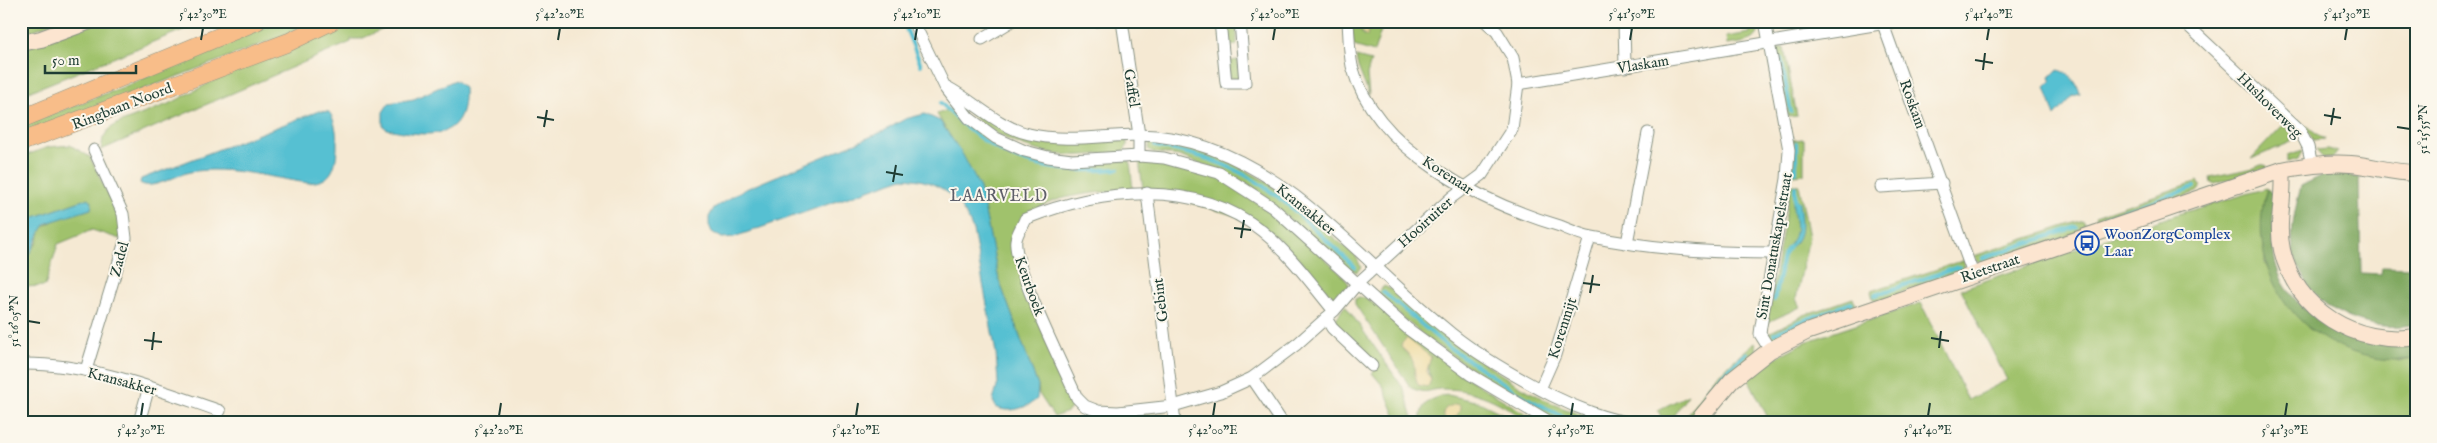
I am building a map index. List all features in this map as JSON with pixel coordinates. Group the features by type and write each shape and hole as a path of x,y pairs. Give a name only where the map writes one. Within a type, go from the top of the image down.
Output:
{"main road":[{"name":"Ringbaan Noord","path":"21,119 256,21"},
{"name":"Ringbaan Noord","path":"21,142 280,45 332,21"}],"street":[{"name":"Kransakker","path":"913,21 946,87 969,118 996,138 1026,151 1072,160 1139,156 1164,158 1219,173 1272,207 1408,329 1471,375 1550,422"},
{"path":"982,39 1012,21"},
{"path":"1090,21 1097,21"},
{"name":"Gaffel","path":"1122,21 1139,135 1139,156"},
{"path":"1220,21 1226,82 1245,83 1240,21"},
{"name":"Korenaar","path":"1348,21 1352,66 1360,87 1376,115 1397,140 1463,188 1530,218 1590,236 1627,243 1731,253 1773,253"},
{"name":"Hooiruiter","path":"1375,267 1463,188 1482,175 1512,129 1518,84 1513,58 1496,32 1485,21"},
{"path":"1624,21 1624,67"},
{"name":"Sint Donatuskapelstraat","path":"1764,21 1788,150 1787,179 1760,334 1770,350"},
{"name":"Vlaskam","path":"1518,84 1898,21"},
{"name":"Hushoverweg","path":"2183,21 2300,131 2308,147 2312,165"},
{"path":"22,43 41,39 79,22"},
{"name":"Roskam","path":"1883,24 1942,183 1973,274"},
{"name":"Kransakker","path":"946,87 964,96 984,113 1027,134 1066,140 1139,135 1173,138 1228,154 1294,196 1452,335 1520,379 1575,407 1631,422"},
{"path":"1627,243 1648,133"},
{"name":"Zadel","path":"86,370 126,238 123,214 94,150"},
{"path":"2312,165 2351,164 2401,173 2416,173"},
{"name":"Rietstraat","path":"1697,422 1732,380 1770,350 1806,332 2282,170 2312,165"},
{"path":"2282,170 2284,183 2279,227 2282,250 2290,274 2301,293 2323,314 2340,326 2371,337 2396,340 2416,337"},
{"path":"1880,187 1942,183"},
{"name":"Keurboek","path":"1372,366 1332,328 1330,314 1295,262 1262,231 1230,211 1199,201 1147,193 1113,195 1049,210 1025,219 1016,240 1017,253 1036,308 1077,398 1085,406 1098,411 1118,412 1173,406 1221,392 1252,378 1297,344 1330,314 1375,267"},
{"name":"Gebint","path":"1147,193 1175,422"},
{"name":"Korenmijt","path":"1540,389 1555,355 1590,236"},
{"name":"Kransakker","path":"21,364 42,364 86,370 149,387 220,411"},
{"path":"1252,378 1282,422"},
{"path":"139,422 149,387"}],"green space":[{"path":"25,21 57,21 21,35 21,23"},
{"path":"96,21 205,21 21,95 21,50"},
{"path":"279,21 310,21 286,35 21,136 21,126 123,87"},
{"path":"350,21 401,21 361,39 351,39 351,42 101,150 103,138 109,129 119,123 171,103 213,81"},
{"path":"1225,21 1237,21 1237,45 1229,46 1227,44"},
{"path":"1351,21 1358,21 1359,28 1364,36 1367,35 1367,32 1378,21 1384,21 1374,52 1354,46"},
{"path":"1748,21 1758,21 1758,34 1746,42 1727,45 1726,37 1750,33"},
{"path":"1784,48 1797,116 1788,117 1775,55 1778,49"},
{"path":"1356,57 1371,61 1367,75 1369,95 1358,67"},
{"path":"1238,60 1239,78 1232,79 1229,77 1230,61"},
{"path":"959,100 1016,134 1126,140 1128,145 1123,152 1089,155 1054,154 1039,151 1008,140 993,132 968,112"},
{"path":"953,108 967,122 1032,158 1130,161 1133,190 1086,194 1054,201 1039,207 1026,216 1016,227 1031,301 1066,389 1074,403 1069,411 1054,417 1039,394 1038,386 999,280 980,188 937,114"},
{"path":"2283,125 2293,135 2291,142 2251,159"},
{"path":"2306,126 2325,139 2313,140"},
{"path":"1804,139 1804,174 1792,175 1792,140"},
{"path":"1151,140 1212,151 1267,182 1356,256 1361,267 1357,272 1342,266 1257,190 1222,172 1179,156 1153,152 1148,149"},
{"path":"70,145 90,157 121,222 120,239 92,230 58,244 45,286 21,287 21,262 37,243 42,228 56,219 91,209 89,198 21,222 21,157 49,147"},
{"path":"2328,149 2339,152 2332,158 2323,158 2316,150"},
{"path":"2303,150 2299,159 2287,162 2287,155"},
{"path":"1139,160 1183,167 1224,180 1312,247 1343,276 1349,285 1338,298 1331,296 1289,248 1258,222 1143,189"},
{"path":"2265,165 2267,168 2215,184 2211,182 2210,177"},
{"path":"2342,173 2359,178 2361,273 2381,274 2382,267 2411,268 2411,311 2416,310 2416,324 2402,326 2373,325 2346,316 2334,310 2312,291 2301,271 2294,255 2292,233 2301,186 2325,174"},
{"path":"2198,181 2201,187 2197,192 2104,223 2097,222 2095,216"},
{"path":"1791,185 1799,185 1809,237 1796,299 1800,307 1766,323"},
{"path":"2267,188 2264,199 2265,263 2309,329 2399,361 2416,359 2416,422 1770,422 1748,378 1771,360 1805,342 1921,303 1968,400 2007,380 1961,289 2175,215"},
{"path":"2267,188 2274,196 2273,248 2276,263 2280,277 2299,303 2326,326 2345,336 2416,342 2416,359 2380,359 2347,350 2318,335 2294,314 2276,287 2265,257 2261,223"},
{"path":"2083,220 2085,225 2082,231 1988,264 1977,261 1974,256"},
{"path":"1965,260 1963,270 1878,301 1873,299 1871,291"},
{"path":"1384,286 1408,301 1444,332 1500,374 1541,398 1563,408 1607,422 1558,422 1519,401 1429,340 1377,296 1377,293"},
{"path":"1359,297 1367,298 1459,373 1539,422 1527,422 1499,403 1467,391 1439,389 1426,392 1411,388 1355,304 1355,299","holes":["1410,353 1428,364 1431,380 1417,381 1415,362"]},
{"path":"1853,298 1855,304 1853,309 1775,340 1767,334 1804,315"},
{"path":"1345,305 1404,389 1414,422 1398,422 1383,386 1372,373 1378,366 1336,323 1336,319"},
{"path":"1755,342 1757,350 1692,419 1682,421 1714,378"},
{"path":"1448,395 1479,402 1513,419 1510,422 1421,422 1422,410 1428,402 1437,397"},
{"path":"1688,395 1673,416 1661,417 1658,410"},
{"path":"1164,414 1169,418 1170,422 1118,422 1118,417"}],"sand":[{"path":"1358,21 1378,21 1368,32 1367,37 1359,28"},
{"path":"1407,338 1431,357 1427,371 1431,380 1428,387 1418,385 1413,362 1401,347"},
{"path":"1455,404 1460,405 1458,414 1451,419 1445,420 1443,412 1446,408"}],"water":[{"path":"2057,70 2065,73 2072,79 2080,94 2073,96 2055,116 2045,87 2051,81 2050,77"},
{"path":"455,80 464,88 463,106 459,119 451,127 441,132 429,134 401,132 387,129 383,126 383,112 389,103 414,99"},
{"path":"319,111 329,112 335,125 337,143 333,168 330,174 323,180 308,183 234,171 204,170 190,172 157,184 145,185 140,183 141,179"},
{"path":"925,114 940,121 963,155 980,188 999,280 1038,386 1037,399 1017,409 1001,409 996,407 993,401 998,383 996,353 973,230 954,199 938,186 916,179 903,178 734,237 722,238 712,232 709,225 709,217 714,208 741,191 882,132 905,119"},
{"path":"1794,197 1799,202 1801,230 1792,246 1785,250 1792,240 1796,229 1793,206"},
{"path":"89,198 92,202 91,209 47,223 30,253 21,262 21,222"}],"waterway":[{"path":"903,21 921,65"},
{"path":"1781,59 1791,112"},
{"path":"941,103 981,139 1000,151 1021,160 1042,166 1065,169 1118,169"},
{"path":"1796,143 1796,172"},
{"path":"1155,146 1211,160 1233,169 1258,183 1302,217 1355,267"},
{"path":"1795,187 1795,202"},
{"path":"2104,218 2194,187"},
{"path":"1983,258 2076,227"},
{"path":"1774,300 1783,256 1789,247"},
{"path":"1875,295 1959,267"},
{"path":"1383,292 1447,346 1523,396 1573,422"},
{"path":"1774,334 1797,323 1851,303"},
{"path":"1706,394 1722,375 1747,353"}],"place":[{"name":"WoonZorgComplex Laar","path":"2087,243"}],"district":[{"name":"LAARVELD","path":"999,195"}]}
